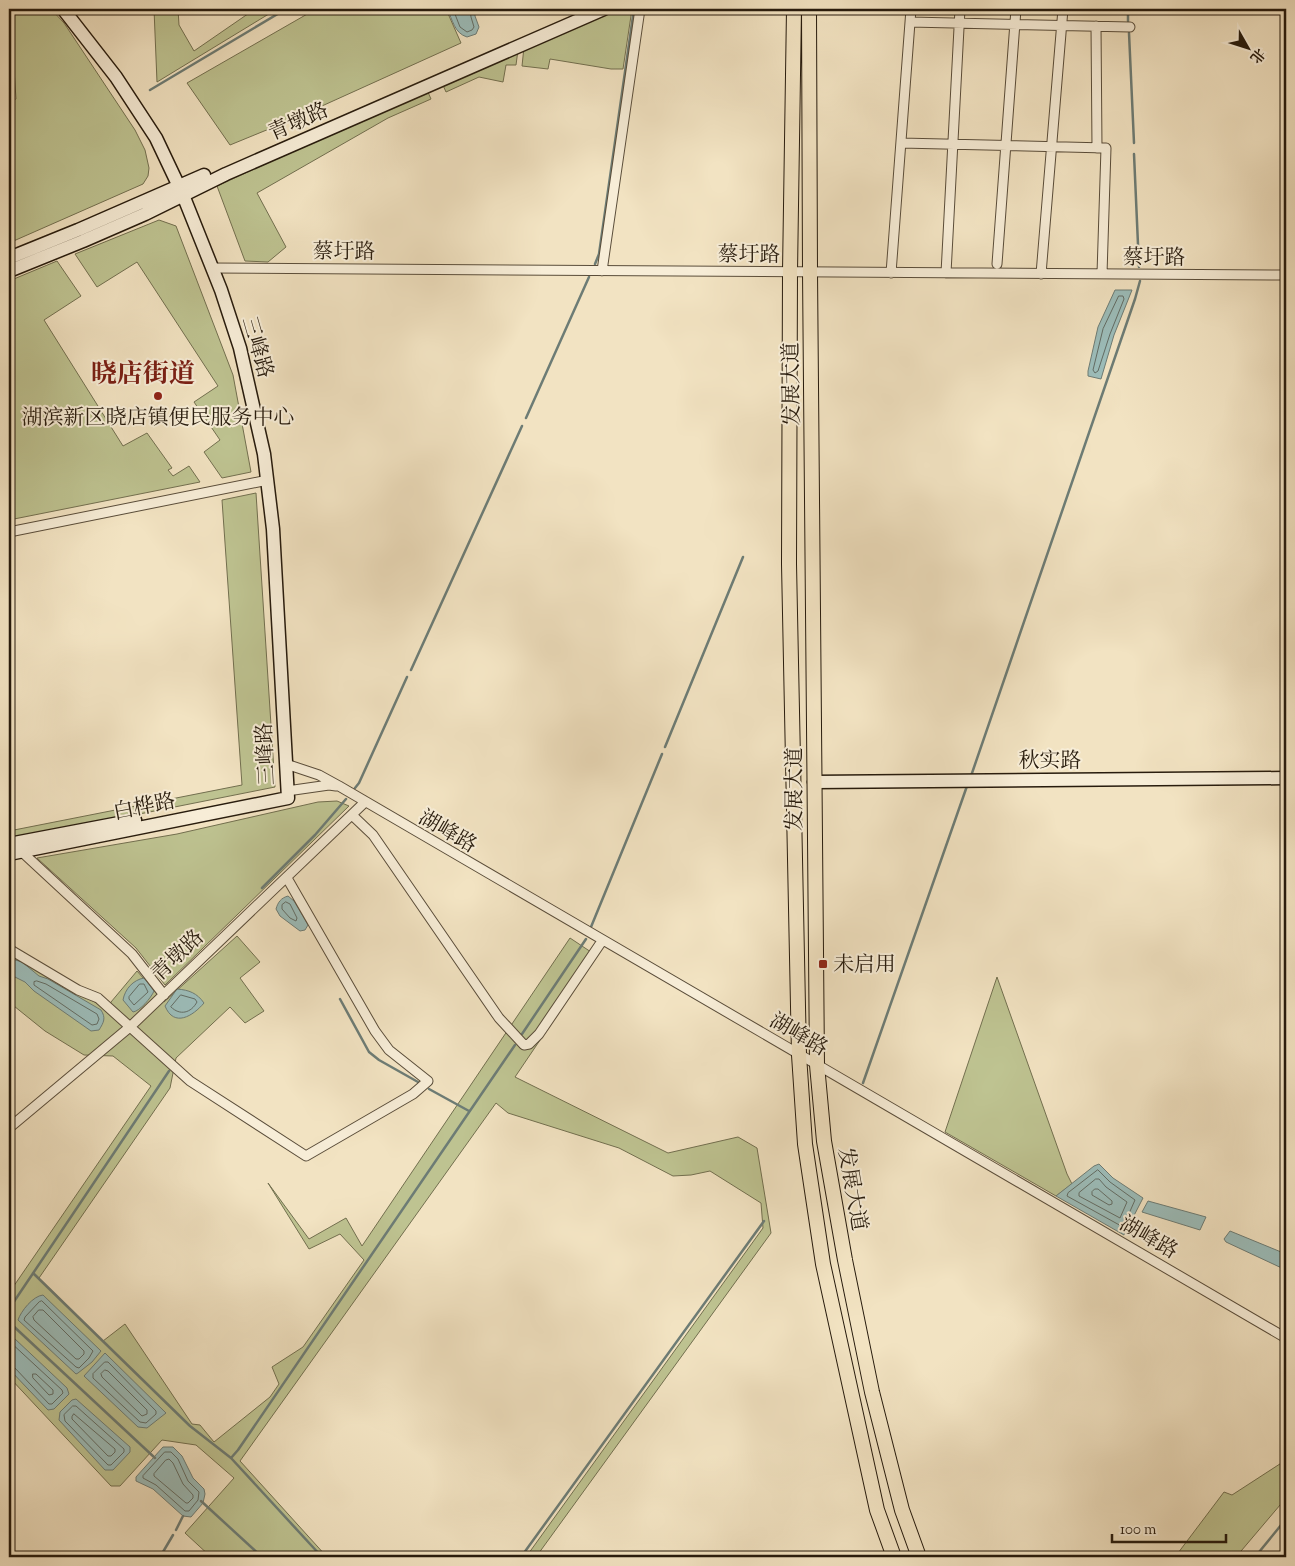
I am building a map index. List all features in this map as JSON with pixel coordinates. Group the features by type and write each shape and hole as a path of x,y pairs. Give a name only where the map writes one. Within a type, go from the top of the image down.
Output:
{"main road":[{"name":"三峰路","path":"63,9 116,77 156,138 181,190 212,268 240,348 268,480 274,538 288,794"},
{"name":"青墩路","path":"9,271 92,237 181,190 584,9"},
{"name":"青墩路","path":"9,258 232,171 604,9"},
{"name":"发展大道","path":"794,9 790,272 790,564 799,1055 805,1144 823,1264 877,1510 894,1557"},
{"name":"发展大道","path":"809,9 817,1065 824,1141 845,1260 870,1383 902,1510 919,1557"},
{"name":"秋实路","path":"814,782 1286,778"},
{"name":"白桦路","path":"9,844 288,794"},
{"name":"白桦路","path":"9,854 288,794"}],"street":[{"path":"602,271 640,9"},
{"path":"891,273 911,9"},
{"path":"946,273 960,9"},
{"path":"997,264 1016,9"},
{"path":"1041,274 1063,9"},
{"path":"910,22 1130,27"},
{"path":"1096,26 1097,148"},
{"path":"901,143 1106,148 1102,274"},
{"name":"蔡圩路","path":"212,268 1286,275"},
{"path":"9,532 268,480"},
{"name":"湖峰路","path":"286,764 319,775 339,786 1286,1338"},
{"path":"288,794 329,785 339,786"},
{"name":"青墩路","path":"9,1128 131,1026 365,802"},
{"path":"352,815 373,834 499,1018 524,1045 529,1044 539,1034 602,941"},
{"path":"22,852 132,954 164,995"},
{"path":"9,949 78,990 98,998 190,1081 306,1156 413,1094 428,1081 390,1050 376,1031 287,878"}],"green space":[{"path":"10,9 51,9 64,23 135,130 145,150 149,168 148,176 143,184 9,243 9,102 16,99"},
{"path":"154,9 178,9 179,25 194,51 255,9 277,9 157,82"},
{"path":"316,9 446,9 461,43 291,120 230,145 187,83"},
{"path":"611,9 632,9 623,69 611,69 550,59 548,69 522,66 524,47"},
{"path":"518,50 516,65 506,65 503,82 479,77 446,92 442,83"},
{"path":"427,90 431,99 388,118 257,193 286,247 268,262 245,261 217,186"},
{"path":"159,220 176,226 233,375 251,472 222,478 204,452 220,440 194,402 218,386 137,262 97,287 75,254"},
{"path":"57,261 81,296 44,320 123,446 147,433 172,468 168,470 173,476 189,466 200,482 9,520 9,281"},
{"path":"256,493 275,787 9,840 9,831 242,785 222,500"},
{"path":"337,801 349,806 165,985 136,948 37,858 177,834 318,802"},
{"path":"237,936 260,962 240,978 264,1011 245,1023 230,1007 176,1058 170,1088 39,1278 103,1341 125,1324 192,1424 200,1425 214,1442 270,1397 279,1384 272,1367 303,1347 364,1260 340,1234 309,1249 268,1183 309,1239 346,1218 362,1246 570,938 597,956 515,1077 668,1153 738,1137 757,1148 771,1233 536,1557 526,1557 763,1228 761,1203 710,1171 673,1176 619,1148 508,1113 496,1103 240,1461 327,1557 211,1557 185,1533 234,1478 196,1445 162,1440 120,1486 111,1486 9,1377 9,1293 151,1086 113,1056 84,1055 45,1031 9,1002 9,954 100,1005 107,1012 111,1002 137,971 164,1002"},
{"path":"997,977 1072,1184 1056,1196 945,1132"},
{"path":"1286,1460 1286,1498 1236,1557 1175,1557 1224,1492 1232,1495"}],"water":[{"path":"447,9 475,9 475,16 479,27 476,34 467,37 459,32 454,26"},
{"path":"1115,290 1132,290 1114,335 1101,379 1088,376 1098,327"},
{"path":"288,896 294,901 308,925 305,930 300,931 280,916 276,909 280,901"},
{"path":"9,958 22,962 39,976 48,979 101,1010 104,1020 99,1030 91,1031 34,991 25,982 9,974"},
{"path":"144,978 154,991 145,1004 133,1012 123,1000 124,996 133,983"},
{"path":"177,989 192,993 204,1003 195,1012 184,1018 173,1017 165,1006"},
{"path":"1099,1164 1113,1178 1143,1198 1124,1235 1056,1196"},
{"path":"1148,1201 1206,1217 1200,1230 1142,1212"},
{"path":"1230,1231 1286,1254 1286,1270 1226,1242 1224,1239"},
{"path":"43,1295 101,1351 92,1362 76,1374 18,1320 28,1304 35,1298"},
{"path":"9,1336 14,1338 67,1388 69,1394 54,1409 48,1410 9,1369"},
{"path":"105,1353 166,1413 147,1428 138,1427 84,1376"},
{"path":"76,1399 130,1447 130,1452 113,1470 105,1470 59,1420 60,1412 72,1400"},
{"path":"163,1447 173,1447 182,1456 193,1478 204,1489 203,1503 191,1517 183,1516 153,1489 136,1481 136,1477"}],"waterway":[{"path":"150,90 286,9"},
{"path":"595,264 599,254 634,9"},
{"path":"1128,9 1128,21"},
{"path":"1129,33 1134,143"},
{"path":"1134,154 1139,267"},
{"path":"526,418 589,277"},
{"path":"971,776 1140,281"},
{"path":"411,670 522,426"},
{"path":"665,747 743,557"},
{"path":"355,788 359,783 407,677"},
{"path":"591,927 662,754"},
{"path":"863,1083 967,786"},
{"path":"262,888 315,835 346,799"},
{"path":"522,1034 586,939"},
{"path":"340,999 369,1052 379,1060 418,1082"},
{"path":"231,1458 515,1045"},
{"path":"9,1309 169,1071"},
{"path":"429,1089 469,1111"},
{"path":"521,1557 764,1221"},
{"path":"33,1273 190,1426 231,1458 322,1557"},
{"path":"9,1322 155,1458"},
{"path":"201,1501 262,1557"},
{"path":"176,1530 183,1516"},
{"path":"1255,1557 1286,1519"},
{"path":"160,1557 173,1535"}],"place":[{"name":"湖滨新区晓店镇便民服务中心","path":"158,396"},
{"name":"未启用","path":"823,964"}],"district":[{"name":"晓店街道","path":"143,373"}]}
